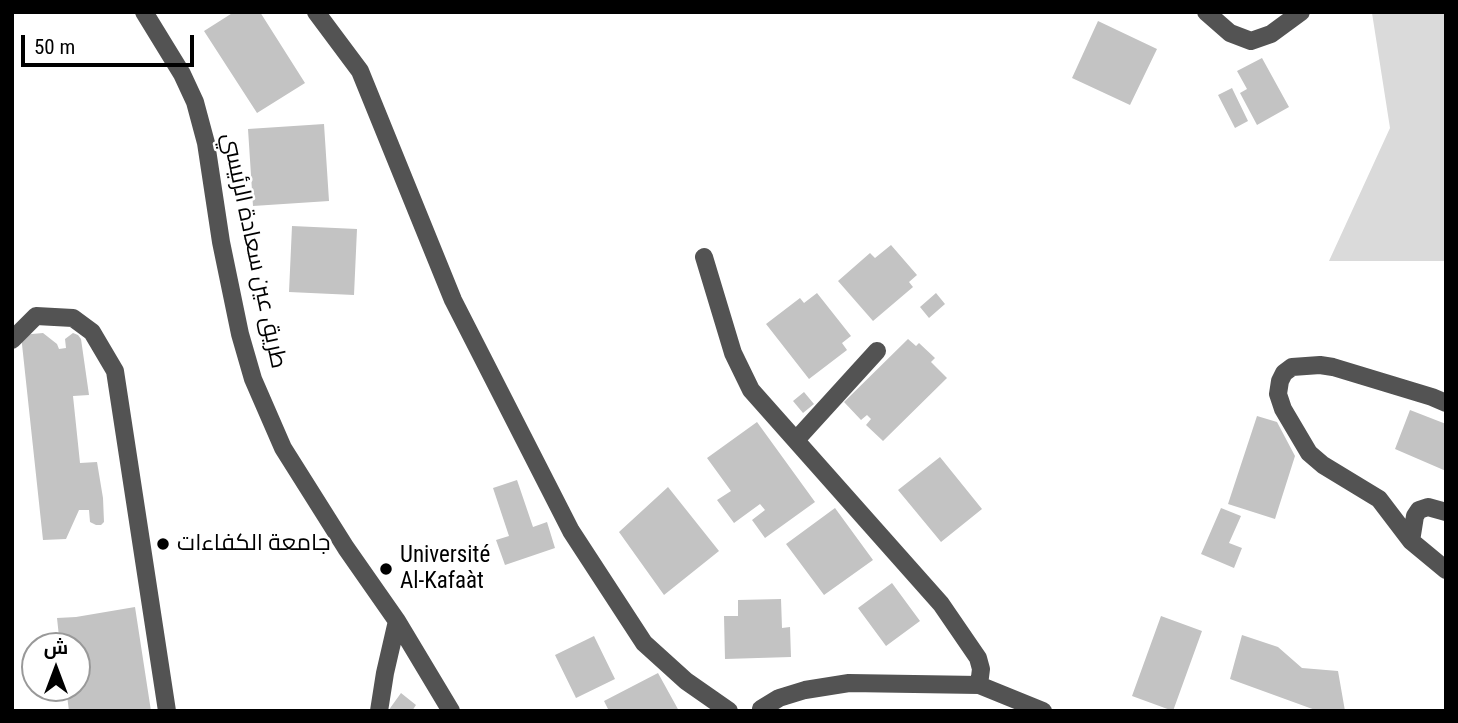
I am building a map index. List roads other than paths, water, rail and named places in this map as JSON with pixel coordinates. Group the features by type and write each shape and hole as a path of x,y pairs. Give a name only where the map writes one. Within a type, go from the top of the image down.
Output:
{"street":[{"name":"طريق عين سعادة الرئيسي","path":"144,12 182,74 195,102 206,144 221,242 240,334 253,379 283,448 346,548 397,621 451,711"},
{"path":"317,12 360,72 453,300 571,531 644,643 686,681 729,711"},
{"path":"1206,12 1230,33 1251,41 1271,34 1301,12"},
{"path":"704,257 733,353 751,390 941,604 978,658 981,669 979,685"},
{"path":"12,340 36,316 73,318 92,332 115,372 167,711"},
{"path":"796,440 877,351"},
{"path":"1446,403 1320,365 1292,367 1284,373 1280,382 1279,394 1283,409 1309,453 1323,465 1379,499 1411,541 1446,569"},
{"path":"1411,541 1415,516 1419,510 1428,507 1446,512"},
{"path":"379,711 397,621"},
{"path":"758,710 779,698 805,690 849,683 979,685 1043,711"}],"place":[{"name":"جامعة الكفاءات","path":"163,544"},
{"name":"Université Al-Kafaàt","path":"386,569"}]}
